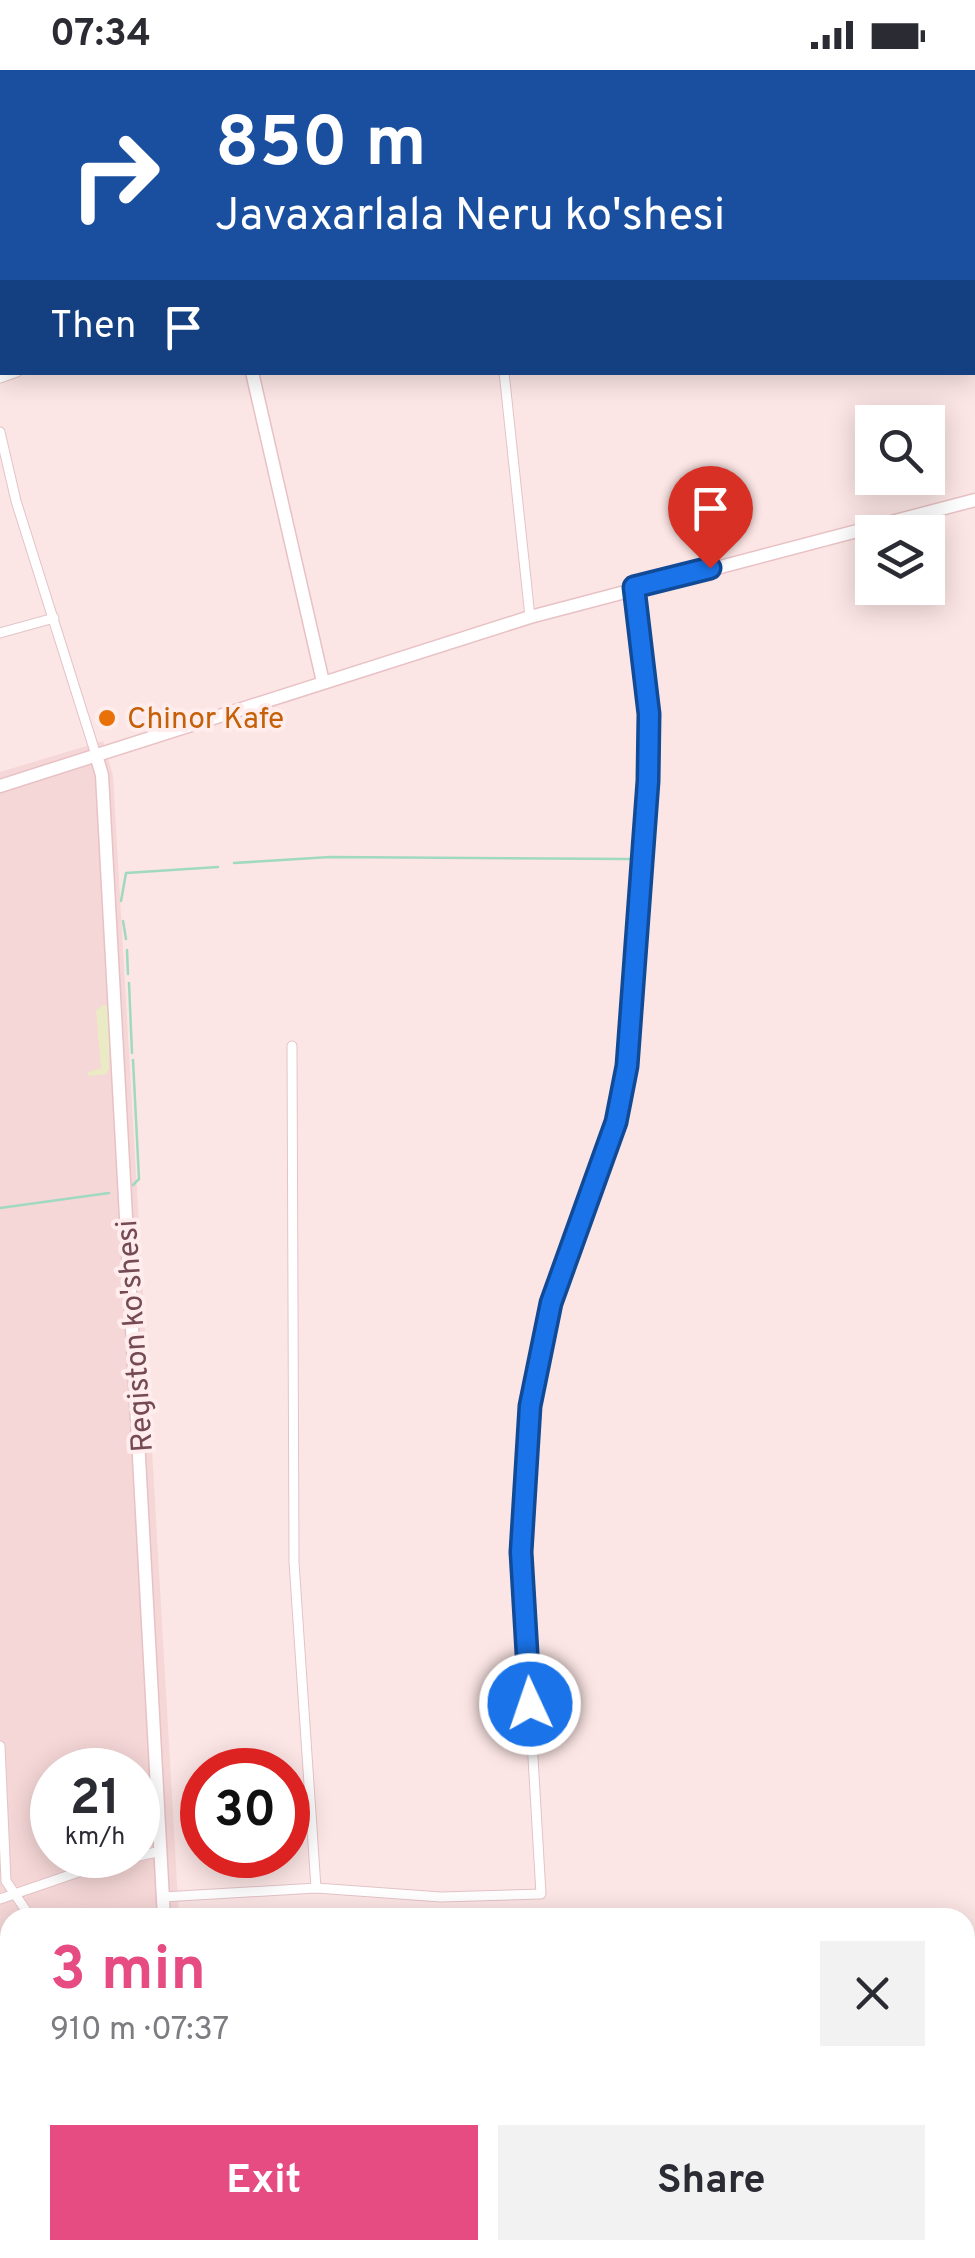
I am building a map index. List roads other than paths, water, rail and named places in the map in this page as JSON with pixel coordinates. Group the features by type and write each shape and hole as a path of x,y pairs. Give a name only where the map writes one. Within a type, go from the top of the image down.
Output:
{"street":[{"path":"253,375 323,682"},
{"path":"504,375 530,616"},
{"path":"0,432 16,501 96,755"},
{"path":"0,786 530,616 975,500"},
{"path":"162,1897 316,1888 441,1897 541,1894 521,1552 530,1406 551,1303 616,1122 627,1066 648,781 649,714 634,587"},
{"path":"0,633 54,618"},
{"name":"Registon ko'shesi","path":"96,755 102,775 121,1075 163,1908"},
{"path":"292,1046 294,1562 316,1888"},
{"path":"0,1746 6,1881 24,1908"},
{"path":"0,1899 99,1864 161,1851"}],"waterway":[{"path":"234,863 330,857 629,859"},
{"path":"121,901 126,873 218,867"},
{"path":"123,921 126,939"},
{"path":"127,950 128,974"},
{"path":"129,983 132,1053"},
{"path":"133,1060 139,1179 133,1185"},
{"path":"0,1208 109,1193"}],"place":[{"name":"Chinor Kafe","path":"107,718"}]}
